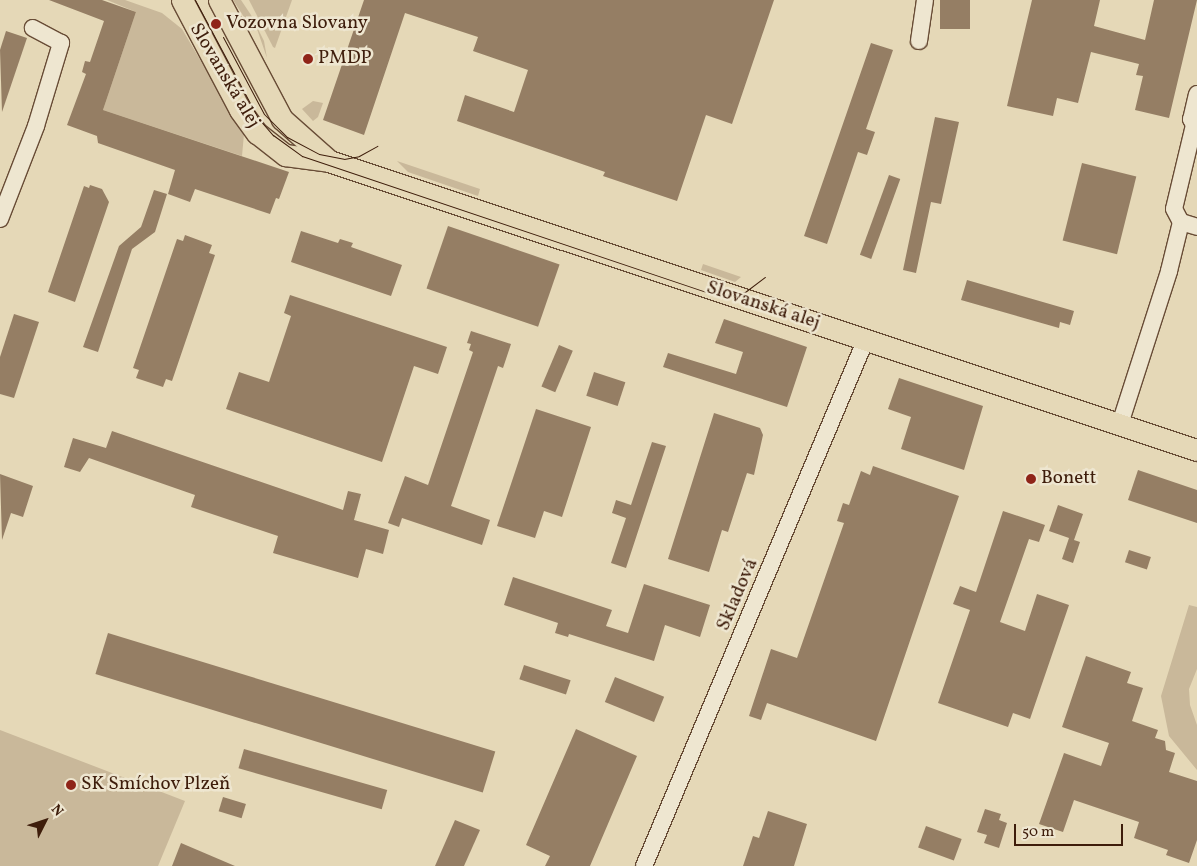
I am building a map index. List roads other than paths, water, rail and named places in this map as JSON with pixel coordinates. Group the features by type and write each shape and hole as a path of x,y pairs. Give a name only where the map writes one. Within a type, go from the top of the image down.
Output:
{"main road":[{"name":"Slovanská alej","path":"182,0 231,96 257,133 284,155 329,161 1197,450"},
{"name":"Slovanská alej","path":"219,0 282,119 315,152 329,161"}],"street":[{"path":"919,41 925,0"},
{"path":"0,219 36,126 61,43 32,28"},
{"path":"1120,424 1169,271 1181,222 1174,209 1194,125 1191,119 1196,97"},
{"path":"1181,222 1197,226"},
{"name":"Skladová","path":"644,866 866,339"}],"tram line":[{"path":"195,0 258,118 273,135 302,156 712,294 731,295 745,292 765,277"},
{"path":"223,37 264,114 287,137 319,154 344,159 359,156 377,146"}],"place":[{"name":"Vozovna Slovany","path":"216,24"},
{"name":"PMDP","path":"308,59"},
{"name":"Bonett","path":"1031,479"},
{"name":"SK Smíchov Plzeň","path":"71,785"}]}
